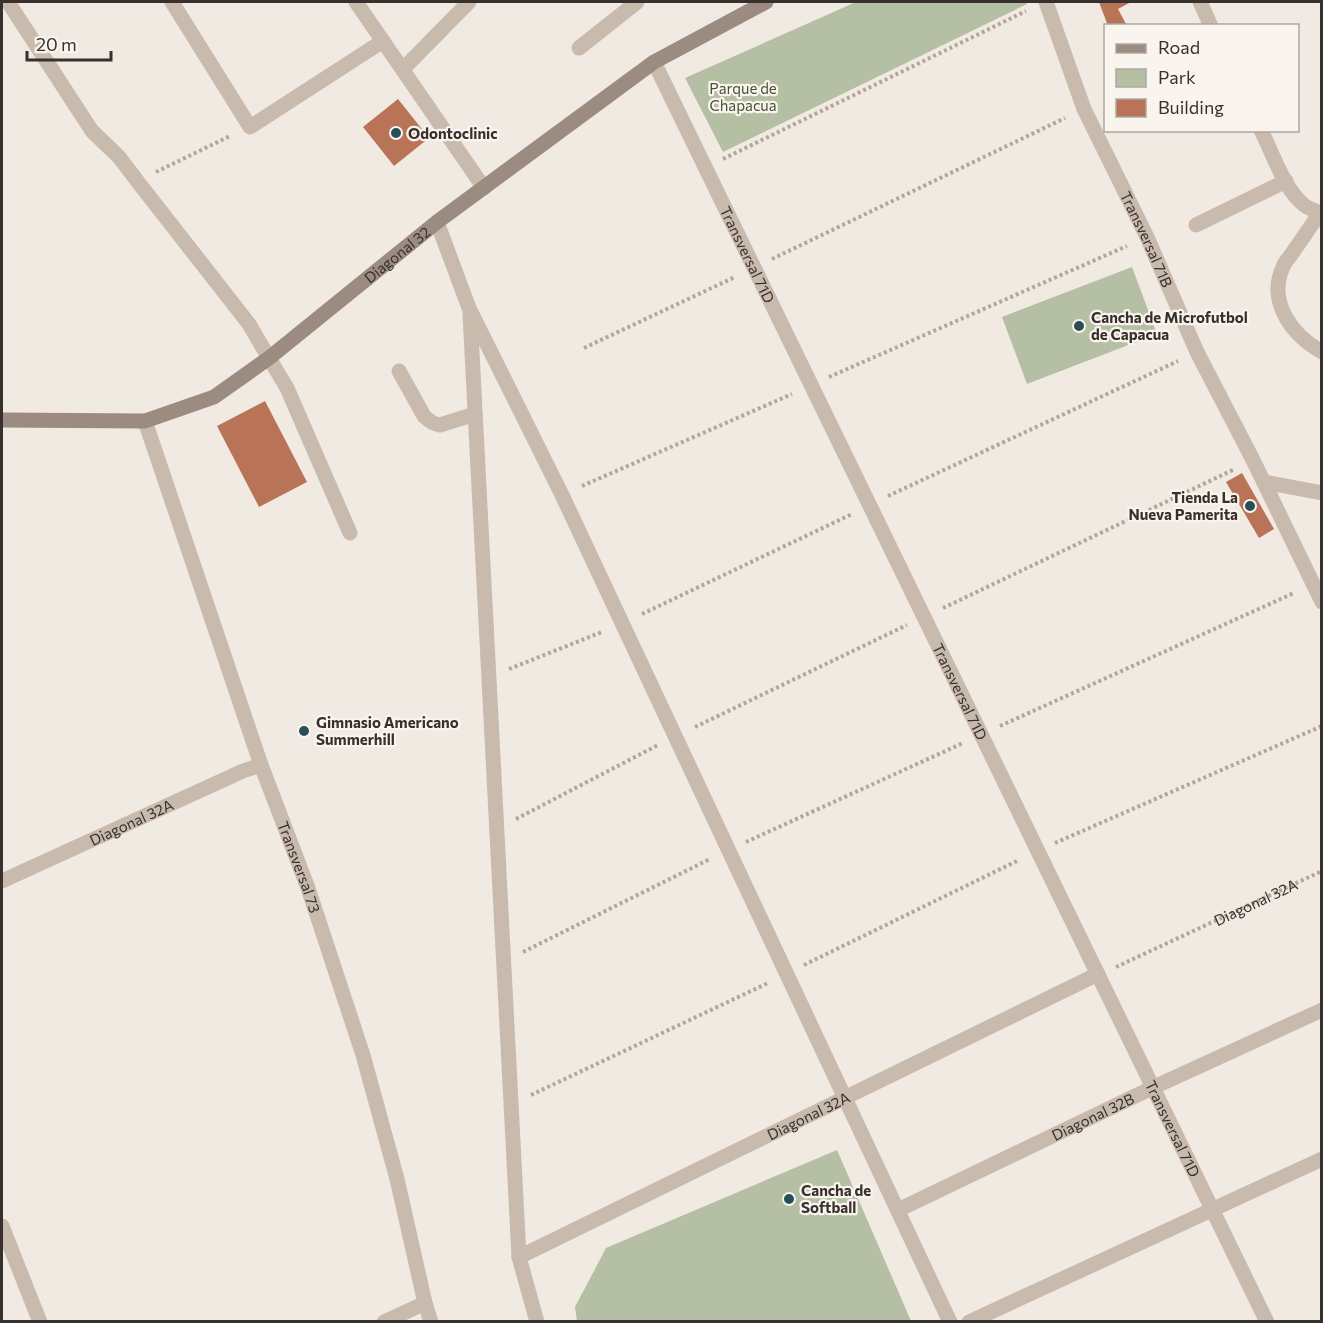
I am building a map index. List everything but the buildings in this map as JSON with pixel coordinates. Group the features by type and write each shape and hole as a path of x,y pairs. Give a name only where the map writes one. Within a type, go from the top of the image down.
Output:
{"street":[{"path":"8,2 92,131 119,158 249,324 287,388 350,533"},
{"path":"172,2 250,127 383,41"},
{"path":"356,2 484,188"},
{"path":"403,69 469,2"},
{"path":"579,48 637,2"},
{"name":"Diagonal 32","path":"2,420 145,421 214,398 269,358 437,222 654,62 766,2"},
{"path":"1200,2 1210,24"},
{"name":"Transversal 71B","path":"1041,4 1084,109 1147,237 1197,352 1322,602"},
{"name":"Transversal 71D","path":"654,62 1267,1322"},
{"path":"1262,132 1296,196 1306,206 1321,213 1284,264 1277,292 1287,321 1311,346 1322,352"},
{"path":"1196,225 1286,181"},
{"path":"437,222 469,308 562,495 950,1322"},
{"path":"469,308 519,1257 537,1322"},
{"path":"399,371 424,416 435,424 440,425 475,414"},
{"name":"Transversal 73","path":"145,421 261,765 308,888 363,1055 397,1179 431,1322"},
{"path":"1264,482 1322,493"},
{"name":"Diagonal 32A","path":"2,882 243,771 261,765"},
{"name":"Diagonal 32A","path":"519,1257 1098,974"},
{"name":"Diagonal 32B","path":"898,1210 1322,1010"},
{"path":"969,1322 1322,1159"},
{"path":"2,1226 40,1322"},
{"path":"384,1322 425,1304"}],"path":[{"path":"706,168 1041,4"},
{"path":"584,348 1084,109"},
{"path":"138,182 152,173 250,127"},
{"path":"562,495 1147,237"},
{"path":"489,677 622,624 1197,352"},
{"path":"497,830 676,736 1253,460"},
{"path":"503,961 729,850 1313,584"},
{"path":"511,1104 787,974 1038,851 1322,726"},
{"name":"Diagonal 32A","path":"1126,963 1322,871"}],"green space":[{"name":"Parque de Chapacua","path":"856,2 1026,2 1027,4 723,152 685,78"},
{"name":"Cancha de Microfutbol de Capacua","path":"1132,267 1157,334 1027,384 1002,317"},
{"name":"Cancha de Softball","path":"837,1150 911,1321 577,1321 575,1307 606,1248"}],"place":[{"name":"Odontoclinic","path":"396,133"},
{"name":"Cancha de Microfutbol de Capacua","path":"1079,326"},
{"name":"Tienda La Nueva Pamerita","path":"1250,506"},
{"name":"Gimnasio Americano Summerhill","path":"304,731"},
{"name":"Cancha de Softball","path":"789,1199"}]}
